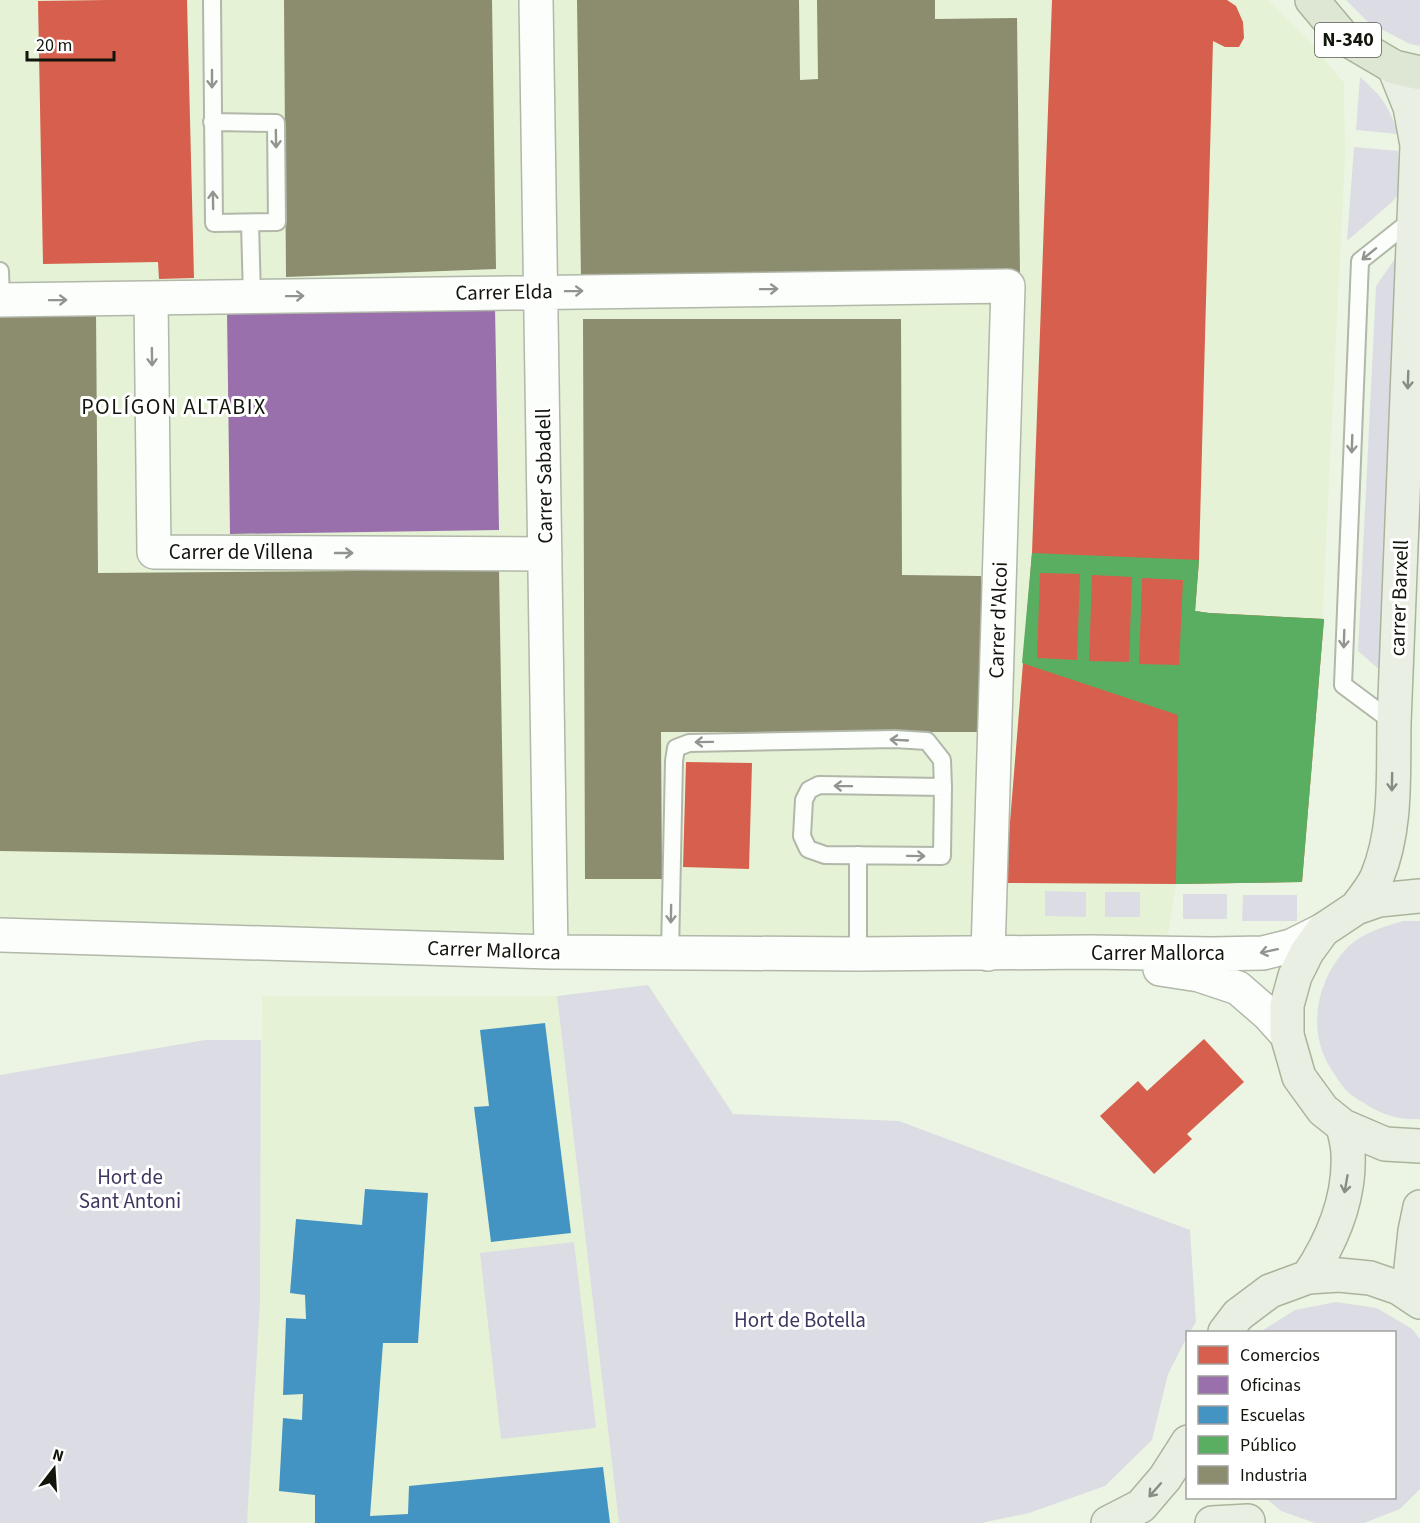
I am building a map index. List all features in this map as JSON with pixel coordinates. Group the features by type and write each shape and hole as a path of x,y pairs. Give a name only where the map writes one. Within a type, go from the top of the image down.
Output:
{"highway":[{"name":"N-340","path":"1312,0 1343,37 1407,70"}],"main road":[{"name":"carrer Barxell","path":"1356,908 1376,879 1387,848 1392,811 1417,145 1407,70"},
{"path":"1420,896 1379,900 1356,908 1323,930 1306,952 1295,976 1287,1005 1287,1035 1299,1077 1323,1110 1343,1126 1385,1144 1420,1146"},
{"path":"1308,1277 1322,1256 1335,1226 1348,1180 1348,1152 1343,1126"},
{"path":"1420,1207 1411,1268 1420,1295"},
{"path":"1227,1331 1238,1316 1270,1291 1308,1277 1339,1275 1370,1278 1399,1288 1420,1302"},
{"path":"1108,1523 1141,1506 1165,1478 1186,1445"},
{"path":"1228,1499 1250,1522"},
{"path":"1212,1523 1250,1522"}],"street":[{"name":"Carrer Sabadell","path":"536,0 551,952"},
{"name":"Carrer Elda","path":"0,291 151,298 1008,286"},
{"name":"Carrer d'Alcoi","path":"988,954 1008,286"},
{"name":"Carrer de Villena","path":"151,298 154,552 545,554"},
{"name":"Carrer Mallorca","path":"0,935 551,952 1263,953 1291,946 1323,930"},
{"name":"Carrer Mallorca","path":"988,954 1091,960 1199,975 1238,988 1268,1014 1287,1035"}],"lane":[{"path":"212,0 212,122 214,223 277,222 276,123 212,122"},
{"path":"1394,723 1343,685 1345,610 1360,261 1415,217"},
{"path":"250,223 252,297"},
{"path":"670,953 676,748 689,743 894,739 927,741 942,760 944,787 942,856 825,855 808,849 802,836 804,800 809,790 819,785 944,787"},
{"path":"858,855 858,954"}],"shaded area":[{"path":"0,0 1268,0 1313,45 1344,83 1345,156 1319,687 1302,882 1176,884 1165,953 0,935"},
{"path":"262,996 557,996 619,1523 247,1523 260,1303"}],"green space":[{"path":"1346,0 1420,0 1420,46 1410,44 1369,23"},
{"path":"1360,77 1384,102 1398,134 1356,130"},
{"path":"1354,147 1398,151 1399,190 1392,202 1347,241"},
{"path":"1399,253 1381,671 1358,651 1376,286"},
{"path":"1045,891 1086,892 1086,917 1045,916"},
{"path":"1105,892 1140,892 1140,917 1105,917"},
{"path":"1183,894 1227,894 1227,919 1183,919"},
{"path":"1243,895 1297,895 1297,921 1242,921"},
{"path":"1403,921 1420,921 1420,1119 1398,1118 1384,1113 1370,1107 1345,1089 1326,1060 1317,1027 1321,994 1335,963 1346,949 1365,935"},
{"name":"Hort de Botella","path":"648,985 733,1114 899,1121 1190,1230 1196,1322 1191,1331 1186,1331 1186,1339 1168,1374 1152,1440 1105,1486 1029,1513 981,1523 619,1523 557,996"},
{"name":"Hort de Sant Antoni","path":"205,1040 261,1040 260,1303 247,1523 0,1523 0,1075"},
{"path":"574,1242 596,1428 501,1439 480,1253"},
{"path":"1336,1302 1377,1308 1412,1329 1420,1339 1420,1489 1400,1509 1364,1523 1315,1523 1281,1511 1267,1499 1396,1499 1396,1331 1262,1331 1295,1310"}],"building: Comercios":[{"path":"187,0 194,278 159,279 158,262 43,264 38,1"},
{"path":"1052,0 1227,0 1236,6 1243,22 1244,38 1239,47 1225,47 1213,41 1199,560 1195,611 1324,619 1302,882 1005,883 1032,553"},
{"path":"686,762 752,763 749,869 683,867"},
{"path":"1204,1039 1244,1082 1187,1134 1192,1139 1154,1174 1100,1116 1138,1081 1147,1091"}],"building: Oficinas":[{"path":"495,307 499,530 230,534 227,311"}],"building: Escuelas":[{"path":"545,1023 571,1233 491,1242 474,1107 489,1106 480,1030"},
{"path":"365,1189 428,1193 418,1343 383,1343 370,1516 408,1514 409,1486 603,1467 610,1523 315,1523 315,1495 279,1491 283,1418 302,1420 303,1394 283,1395 286,1318 306,1319 305,1295 290,1293 296,1219 362,1225"}],"building: Público":[{"path":"1032,553 1199,560 1195,611 1324,619 1302,882 1176,884 1178,715 1022,663","holes":["1040,573 1080,574 1077,660 1037,658","1092,575 1132,577 1129,662 1089,661","1142,578 1183,580 1179,665 1139,664"]}],"building: Industria":[{"path":"284,0 492,0 496,269 286,277"},
{"path":"577,0 799,0 800,80 818,79 817,0 935,0 935,19 1017,18 1020,275 581,279"},
{"path":"96,312 98,573 499,570 504,860 0,851 0,314"},
{"path":"583,319 901,319 902,575 981,576 982,732 661,732 662,879 585,879"}],"district":[{"name":"POLÍGON ALTABIX","path":"174,407"}]}
